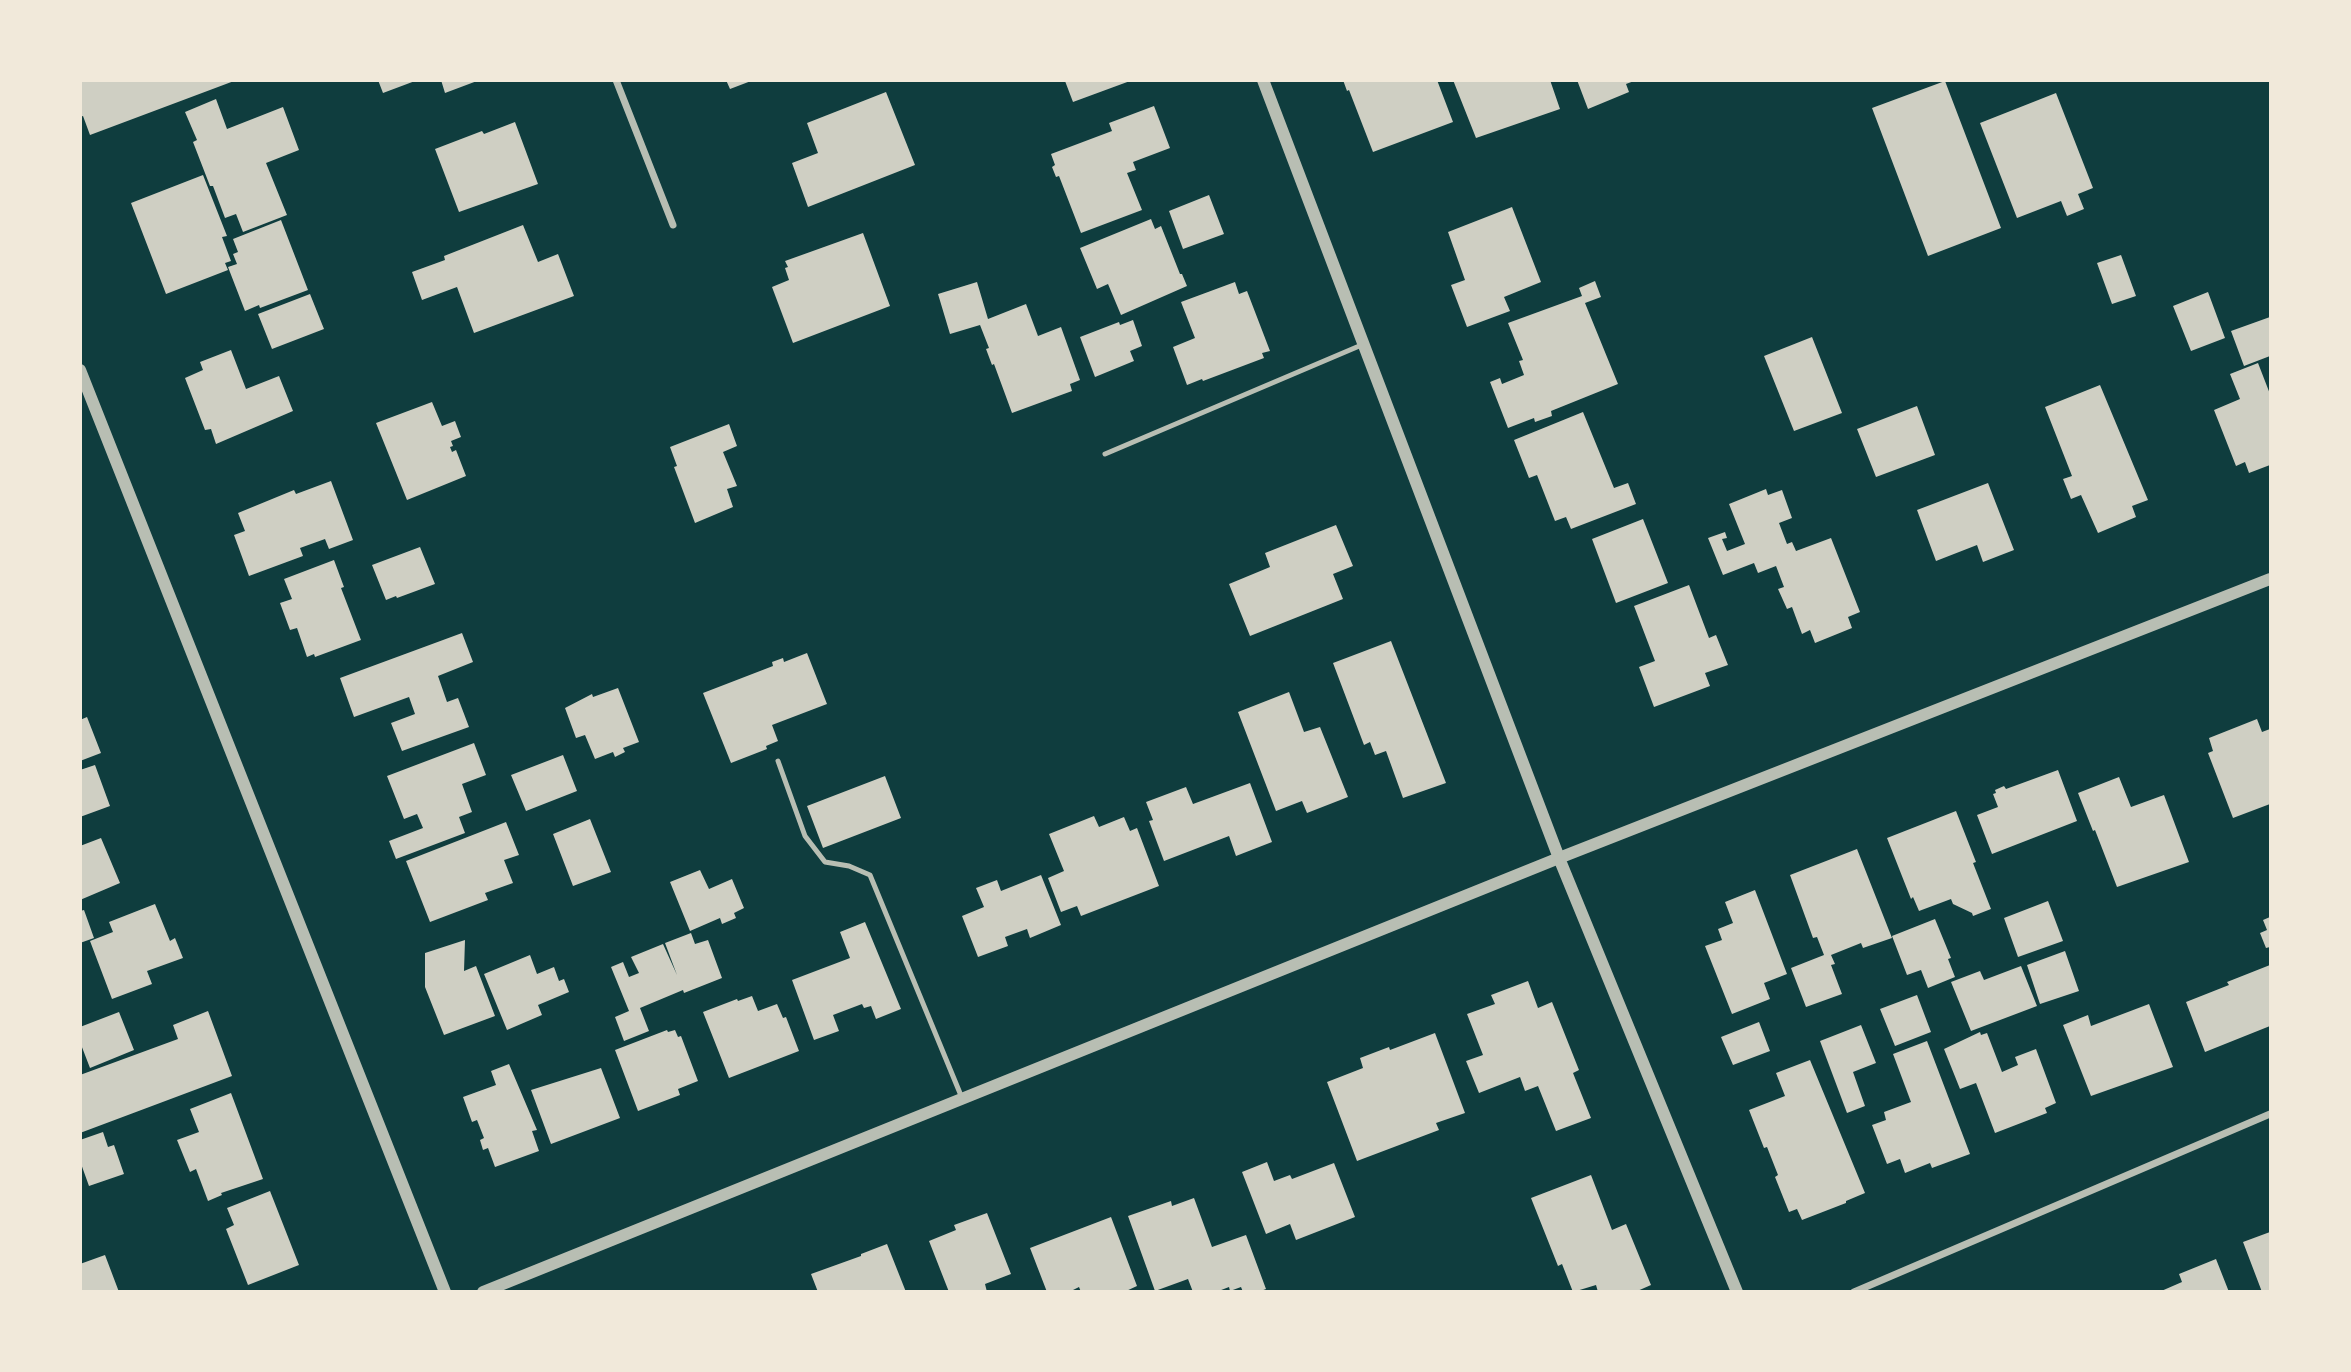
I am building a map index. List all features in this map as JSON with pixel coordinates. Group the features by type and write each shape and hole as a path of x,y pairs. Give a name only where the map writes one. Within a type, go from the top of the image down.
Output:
{"street":[{"path":"616,80 673,225"},
{"path":"1263,80 1559,858 1737,1292"},
{"path":"80,370 445,1292"},
{"path":"483,1292 1559,858 2270,579"},
{"path":"1854,1292 2270,1114"}],"lane":[{"path":"1105,454 1364,344"},
{"path":"778,761 805,836 825,862 849,866 870,876 962,1098"}],"building":[{"path":"80,80 234,81 90,135 83,116 80,117"},
{"path":"378,80 415,80 415,81 383,93"},
{"path":"441,80 477,80 477,81 445,93"},
{"path":"726,80 751,80 751,81 730,89"},
{"path":"1343,80 1437,80 1453,122 1373,152"},
{"path":"1453,80 1550,80 1560,109 1476,138"},
{"path":"1577,80 1634,81 1626,84 1629,92 1588,109"},
{"path":"1065,81 1130,81 1073,102"},
{"path":"1945,81 2001,228 1928,256 1872,108"},
{"path":"886,92 915,165 808,207 792,163 818,153 807,123"},
{"path":"2056,93 2093,188 2078,194 2084,209 2067,216 2061,201 2017,218 1980,123"},
{"path":"216,99 227,129 283,107 299,150 266,163 287,215 243,232 236,214 225,218 193,142 197,140 185,112"},
{"path":"1154,106 1170,148 1133,162 1136,170 1127,173 1142,210 1081,233 1059,176 1056,177 1052,167 1055,165 1051,154 1112,131 1109,123"},
{"path":"515,122 538,184 459,212 435,149"},
{"path":"203,175 227,236 222,237 231,261 225,263 228,270 166,294 131,203"},
{"path":"1209,195 1224,234 1183,249 1169,211"},
{"path":"1512,207 1541,282 1504,297 1510,311 1467,327 1451,285 1465,280 1448,232"},
{"path":"1151,219 1155,229 1161,226 1187,286 1121,315 1108,284 1097,289 1080,248"},
{"path":"281,220 308,290 245,311 228,267 237,264 233,254 238,252 233,239"},
{"path":"523,225 538,262 558,254 574,296 474,333 457,287 422,300 412,272 445,260 444,256"},
{"path":"863,233 890,306 793,343 772,287 789,280 785,261"},
{"path":"2121,255 2136,296 2112,304 2097,263"},
{"path":"1595,281 1601,297 1585,303 1618,384 1551,411 1552,416 1535,422 1534,418 1508,428 1490,382 1500,378 1502,384 1524,375 1519,361 1523,360 1508,323 1582,296 1579,288"},
{"path":"977,282 988,319 1026,304 1038,336 1061,327 1080,380 1070,384 1072,391 1012,413 986,349 989,348 980,325 950,334 938,294"},
{"path":"1235,282 1239,294 1247,291 1270,351 1262,353 1264,358 1187,385 1173,347 1195,338 1181,302"},
{"path":"2208,292 2225,338 2191,351 2173,306"},
{"path":"310,294 324,329 272,349 258,314"},
{"path":"2270,317 2270,356 2244,366 2231,331"},
{"path":"1133,320 1142,346 1130,351 1134,361 1095,377 1080,337 1119,322 1120,325"},
{"path":"1812,337 1842,413 1794,431 1764,356"},
{"path":"231,350 246,389 279,376 293,411 216,444 211,429 205,430 185,378 203,370 200,362"},
{"path":"2258,363 2270,394 2270,465 2249,473 2245,462 2236,466 2214,410 2240,399 2230,374"},
{"path":"2100,385 2148,500 2132,506 2136,517 2098,533 2081,495 2071,499 2063,479 2072,476 2045,407"},
{"path":"432,402 442,426 455,421 461,437 451,441 453,446 450,447 452,452 456,450 466,476 407,500 376,423"},
{"path":"1917,406 1935,455 1876,477 1857,429"},
{"path":"1583,412 1614,488 1628,483 1636,504 1571,529 1566,517 1555,521 1537,475 1529,478 1514,440"},
{"path":"729,424 737,446 723,452 737,486 727,489 733,507 695,523 674,467 677,466 670,447"},
{"path":"331,481 353,540 329,549 325,539 300,548 303,556 249,576 234,535 245,531 238,513 294,490 296,494"},
{"path":"1988,483 2014,550 1983,562 1977,545 1936,561 1917,510"},
{"path":"1766,489 1768,495 1782,490 1792,518 1779,523 1787,544 1792,542 1796,551 1831,538 1860,612 1848,617 1852,628 1815,643 1810,630 1802,634 1792,607 1787,609 1778,589 1784,587 1776,566 1758,573 1754,563 1723,575 1708,538 1725,532 1727,538 1722,539 1727,551 1745,544 1729,504"},
{"path":"1643,519 1668,583 1616,603 1592,539"},
{"path":"1336,525 1353,566 1333,574 1343,599 1250,636 1229,584 1270,567 1265,553"},
{"path":"420,547 435,584 386,600 372,565"},
{"path":"334,560 344,587 341,588 361,640 315,657 314,654 307,657 297,628 290,630 280,603 292,599 284,579"},
{"path":"1689,585 1709,638 1716,635 1728,665 1705,673 1710,686 1654,707 1639,667 1655,661 1634,606"},
{"path":"462,633 473,662 438,676 447,702 458,698 469,727 402,751 391,723 415,714 409,697 354,717 340,678"},
{"path":"1391,641 1446,783 1403,798 1386,751 1375,755 1370,742 1364,745 1333,663"},
{"path":"807,653 827,704 772,725 778,741 766,746 767,749 731,763 703,693 773,666 772,662 783,658 784,662"},
{"path":"618,688 639,742 623,748 625,752 615,757 613,752 595,759 585,735 576,738 565,708 592,694 593,697"},
{"path":"1289,692 1304,732 1320,727 1348,797 1307,813 1302,801 1276,811 1238,712"},
{"path":"87,717 101,753 80,761 80,720"},
{"path":"2257,719 2262,732 2270,729 2270,804 2233,818 2208,753 2213,751 2209,738"},
{"path":"474,743 486,775 462,784 472,812 459,817 465,833 396,859 389,841 423,828 417,814 404,819 387,776"},
{"path":"563,755 577,791 526,811 511,775"},
{"path":"95,765 110,806 80,817 80,770"},
{"path":"2058,770 2077,821 1992,854 1977,815 1998,807 1993,794 1996,793 1995,790 2004,786 2006,789"},
{"path":"885,776 901,818 823,848 807,806"},
{"path":"2119,777 2131,807 2164,795 2189,862 2117,887 2078,793"},
{"path":"1250,783 1272,842 1236,856 1229,836 1164,861 1149,821 1153,820 1146,802 1186,787 1193,804"},
{"path":"1956,811 1991,909 1973,916 1953,904 1951,899 1919,911 1913,897 1911,899 1887,838"},
{"path":"1094,816 1099,827 1124,817 1130,831 1137,828 1159,886 1081,916 1077,906 1061,912 1048,878 1064,871 1049,834"},
{"path":"590,819 611,872 573,886 553,834"},
{"path":"506,822 519,855 504,860 513,883 485,893 488,900 430,922 406,861"},
{"path":"101,838 120,883 80,900 80,846"},
{"path":"1857,849 1892,938 1863,948 1861,943 1831,955 1835,964 1831,965 1842,994 1806,1007 1791,968 1824,955 1817,937 1813,938 1790,875"},
{"path":"700,870 709,889 732,879 744,908 734,913 736,918 722,924 720,918 690,931 670,882"},
{"path":"1041,875 1061,925 1030,938 1027,929 1005,937 1008,946 978,957 962,916 984,907 976,888 997,880 1001,891"},
{"path":"1755,890 1787,974 1764,983 1770,999 1732,1014 1705,946 1722,940 1718,929 1733,923 1725,902"},
{"path":"2048,901 2063,941 2018,957 2004,918"},
{"path":"155,904 170,941 175,938 183,958 147,971 152,984 112,999 90,941 113,932 109,922"},
{"path":"84,910 94,938 80,943 80,911"},
{"path":"2270,917 2270,947 2266,948 2260,933 2267,930 2263,920"},
{"path":"1935,919 1951,958 1948,959 1955,977 1928,988 1921,970 1907,975 1892,936"},
{"path":"865,922 901,1009 876,1019 871,1006 864,1008 862,1004 833,1015 839,1031 814,1040 792,980 850,958 840,932"},
{"path":"691,933 695,944 708,940 722,978 684,993 683,990 640,1008 649,1031 624,1041 615,1017 629,1011 611,967 623,962 629,977 639,973 631,957 663,944 677,975 665,943"},
{"path":"465,940 464,971 476,966 495,1016 444,1035 425,987 425,953"},
{"path":"2065,951 2079,991 2040,1004 2027,965"},
{"path":"530,955 537,974 554,967 559,981 564,979 569,992 538,1005 542,1015 507,1030 484,974"},
{"path":"2270,965 2270,1026 2205,1052 2186,1002"},
{"path":"2021,966 2037,1006 1971,1031 1951,982 1980,971 1984,980"},
{"path":"1528,981 1538,1008 1552,1002 1579,1070 1573,1073 1591,1118 1556,1131 1538,1086 1525,1091 1520,1077 1479,1093 1466,1061 1483,1055 1467,1014 1495,1004 1491,995"},
{"path":"1917,995 1931,1032 1895,1046 1880,1009"},
{"path":"752,996 758,1011 777,1004 783,1018 786,1017 799,1051 729,1078 703,1012"},
{"path":"2149,1004 2173,1067 2091,1096 2063,1025 2088,1015 2091,1026"},
{"path":"208,1011 232,1076 80,1133 80,1075 178,1039 173,1025"},
{"path":"119,1012 134,1050 90,1068 80,1042 80,1027"},
{"path":"1759,1022 1770,1051 1733,1065 1721,1037"},
{"path":"1861,1025 1876,1063 1853,1072 1865,1106 1847,1113 1820,1041"},
{"path":"667,1030 675,1030 678,1037 681,1036 698,1081 678,1089 680,1095 638,1111 615,1050"},
{"path":"1980,1032 1981,1035 1987,1033 2002,1072 2018,1065 2015,1057 2036,1049 2056,1103 2045,1108 2047,1113 1995,1133 1976,1083 1960,1089 1944,1049"},
{"path":"1435,1033 1465,1113 1436,1123 1439,1130 1357,1161 1327,1082 1363,1068 1360,1058"},
{"path":"1927,1041 1970,1154 1932,1168 1930,1163 1905,1173 1900,1159 1887,1164 1872,1125 1886,1120 1884,1112 1911,1102 1893,1054"},
{"path":"1810,1060 1865,1193 1802,1220 1797,1209 1789,1212 1775,1177 1778,1175 1749,1110 1785,1096 1776,1073"},
{"path":"509,1064 537,1130 532,1131 539,1151 495,1167 488,1148 483,1150 480,1140 484,1138 477,1120 472,1122 463,1097 496,1085 491,1071"},
{"path":"601,1068 620,1118 551,1144 531,1090"},
{"path":"231,1093 263,1179 221,1193 222,1195 208,1201 196,1169 190,1172 177,1140 199,1132 190,1109"},
{"path":"103,1132 108,1147 114,1145 124,1174 89,1186 80,1161 80,1140"},
{"path":"1267,1162 1274,1181 1290,1175 1292,1179 1334,1163 1355,1217 1296,1240 1290,1224 1266,1234 1242,1172"},
{"path":"1591,1175 1612,1230 1626,1224 1651,1285 1635,1292 1598,1292 1596,1285 1573,1292 1562,1264 1558,1266 1531,1198"},
{"path":"270,1191 299,1265 248,1285 226,1229 234,1225 227,1208"},
{"path":"1194,1198 1212,1247 1246,1235 1266,1289 1243,1292 1241,1287 1230,1291 1229,1287 1216,1292 1193,1292 1188,1279 1155,1291 1128,1216 1171,1201 1172,1206"},
{"path":"987,1213 1011,1274 985,1284 987,1292 949,1292 929,1241 956,1230 954,1225"},
{"path":"1111,1217 1137,1286 1124,1292 1081,1292 1079,1287 1069,1292 1047,1292 1030,1248"},
{"path":"2270,1232 2270,1292 2262,1292 2243,1242"},
{"path":"887,1244 906,1292 818,1292 811,1274"},
{"path":"105,1255 119,1292 80,1292 80,1264"},
{"path":"2216,1259 2229,1292 2159,1292 2182,1282 2179,1274"}]}
